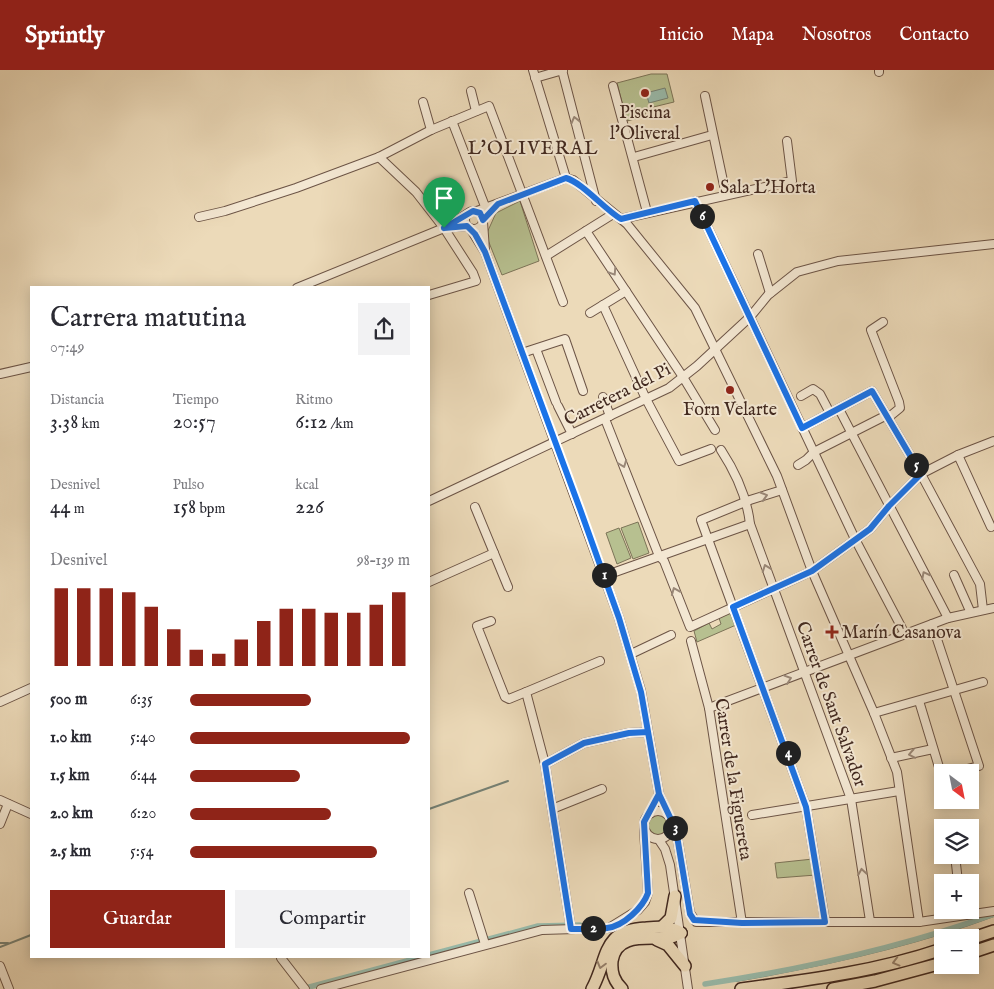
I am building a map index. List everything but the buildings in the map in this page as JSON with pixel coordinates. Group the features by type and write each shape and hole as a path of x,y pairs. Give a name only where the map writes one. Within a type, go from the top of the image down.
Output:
{"highway":[{"path":"662,927 671,918 675,896"},
{"path":"592,989 605,951 615,937 632,928 662,927 681,933"},
{"path":"979,936 994,931"},
{"path":"622,989 616,984 611,970 613,957 621,945 635,938 669,938 681,933"},
{"path":"654,938 668,945 686,970"},
{"path":"979,950 994,945"},
{"path":"742,989 802,981 872,968 934,951"},
{"path":"833,989 875,981 934,965"}],"street":[{"path":"566,178 534,74 563,70 596,201"},
{"path":"613,86 634,158 647,212"},
{"path":"471,91 476,111"},
{"path":"705,96 726,195"},
{"path":"423,102 431,130"},
{"path":"199,217 225,211 296,188 379,157 431,130 490,106 519,185 525,195 563,302"},
{"path":"452,121 466,154 485,214 485,252"},
{"path":"634,158 712,135"},
{"path":"621,219 695,201 792,181 787,141"},
{"path":"379,157 416,192 444,228 468,264 476,281 430,296"},
{"path":"444,228 468,227 476,229 485,214 498,204 566,178 573,180 596,201 621,219 695,308 782,490 812,571 874,712 897,772 919,922"},
{"path":"695,201 855,539 905,634"},
{"path":"302,286 444,228 467,214 477,211 482,215 485,214"},
{"path":"467,214 465,220 485,252 631,654 641,692 659,794 676,830 690,914 694,920 742,923 870,920 919,922 934,919"},
{"path":"546,256 613,214"},
{"path":"586,231 683,377 715,430"},
{"name":"Carretera del Pi","path":"430,501 669,388 716,349 750,317 770,293 797,272 827,262 994,244"},
{"path":"758,254 770,293"},
{"path":"590,313 626,291"},
{"path":"603,305 646,399 679,461 711,449"},
{"path":"798,465 814,452 897,412 900,408 871,330 884,322"},
{"path":"522,353 564,339 583,391"},
{"path":"536,349 557,404 572,434"},
{"path":"0,374 30,367"},
{"path":"801,396 813,389 820,394 830,413"},
{"path":"802,428 872,391 921,474 980,584 983,610"},
{"path":"602,397 659,556 664,561 690,627 812,571 870,529 889,506 921,474 958,455 994,441"},
{"path":"839,409 948,618"},
{"name":"Carrer de Sant Salvador","path":"722,450 732,467 747,503 750,524 851,799 870,920"},
{"path":"958,455 991,527"},
{"path":"782,490 750,500 747,503 701,520 806,807 825,922"},
{"path":"475,508 508,587"},
{"path":"604,576 750,524"},
{"path":"430,582 494,553"},
{"path":"954,575 970,611"},
{"path":"709,708 948,618 970,611 994,608"},
{"path":"491,621 477,626 505,697 509,699 600,662"},
{"path":"932,624 978,764"},
{"path":"631,654 671,635"},
{"name":"Carrer de la Figuereta","path":"691,641 709,708 742,923"},
{"path":"874,712 910,702 919,702 982,682"},
{"path":"0,702 30,688"},
{"path":"526,692 545,764 571,926"},
{"path":"919,702 938,764"},
{"path":"545,764 584,743 629,733 648,732"},
{"path":"891,758 933,750"},
{"path":"552,808 602,789"},
{"path":"752,815 899,791"},
{"path":"651,813 659,794"},
{"path":"0,800 30,814"},
{"path":"0,824 8,804"},
{"path":"430,957 484,941 542,930 571,926 609,928 638,910 648,893 645,857 645,818 651,813 658,811 670,818 672,829 668,835 657,840 645,857"},
{"path":"644,830 648,836 657,840 665,849 670,861"},
{"path":"668,835 681,856"},
{"path":"668,835 688,989"},
{"path":"670,861 677,852 681,856"},
{"path":"469,893 484,941"},
{"path":"979,912 994,911"},
{"path":"280,958 303,986"},
{"path":"321,989 426,958"},
{"path":"0,966 9,989"}],"green space":[{"name":"Piscina l'Oliveral","path":"651,74 667,74 674,102 645,109 646,116 627,121 617,83"},
{"path":"520,201 539,261 502,275 486,235 496,213"},
{"path":"638,522 649,553 633,559 621,528"},
{"path":"619,528 631,558 617,564 606,533"},
{"path":"730,613 736,625 697,642 694,631 709,623 712,629 721,624 719,618"},
{"path":"654,815 662,815 668,821 668,829 662,835 654,835 648,829 648,821"},
{"path":"813,859 816,875 777,878 775,863"}],"shaded area":[{"path":"665,88 668,98 649,103 646,93"}],"waterway":[{"path":"430,809 508,781"},
{"path":"705,984 778,972 851,956 923,937 994,914"},
{"path":"736,981 801,969 899,946 994,916"},
{"path":"430,955 538,926 580,925"},
{"path":"0,947 30,935"},
{"path":"0,943 8,943"},
{"path":"302,989 418,958"}],"place":[{"name":"Piscina l'Oliveral","path":"645,93"},
{"name":"Sala L'Horta","path":"710,187"},
{"name":"Forn Velarte","path":"730,390"},
{"name":"Marín Casanova","path":"832,632"}],"district":[{"name":"L'OLIVERAL","path":"533,147"}],"route":[{"path":"444,228 467,226 475,234 485,252 619,618 641,692 648,732 659,794 651,813 645,818 643,826 648,893 638,910 614,926 609,928 571,929 545,764 584,743 629,733 648,732 655,770 659,794 676,830 691,917 696,922 825,922 812,833 806,807 733,607 774,590 812,571 870,529 889,506 921,474 872,391 802,428 695,201 621,219 596,201 573,180 566,178 498,204 483,220 480,213 473,211 444,228"}]}
